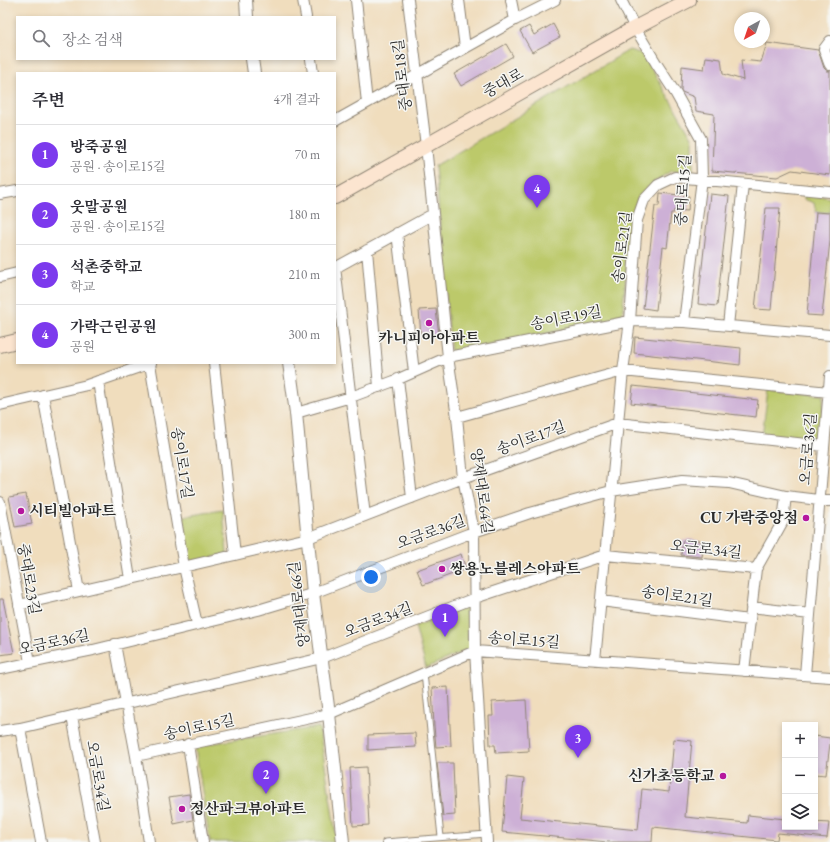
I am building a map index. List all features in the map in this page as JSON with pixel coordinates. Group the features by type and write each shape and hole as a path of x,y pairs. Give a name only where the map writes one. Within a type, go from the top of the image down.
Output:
{"main road":[{"name":"중대로","path":"336,196 635,28 689,0"},
{"path":"0,345 16,341"}],"street":[{"path":"246,0 248,16"},
{"path":"303,0 306,16"},
{"path":"356,0 367,103"},
{"name":"중대로18길","path":"408,0 426,146"},
{"path":"459,0 465,48"},
{"path":"511,0 515,20"},
{"path":"336,120 515,20 555,0"},
{"name":"중대로15길","path":"621,0 635,28 676,94 701,139 702,180 684,322"},
{"path":"830,41 824,49 830,65"},
{"path":"252,60 254,72"},
{"path":"311,60 313,72"},
{"name":"양재대로64길","path":"426,146 448,357 458,417 463,478 474,532 475,651 487,838"},
{"name":"송이로21길","path":"595,660 623,371 630,321 637,220 644,200 658,185 675,177 830,192"},
{"path":"728,326 743,184"},
{"path":"0,194 16,191"},
{"path":"336,266 433,214"},
{"path":"397,233 414,372"},
{"path":"367,250 379,387"},
{"path":"0,277 16,273"},
{"path":"336,275 365,516"},
{"name":"송이로19길","path":"296,413 379,387 448,357 630,321 684,322 830,335"},
{"path":"0,405 87,385 147,364"},
{"name":"송이로17길","path":"150,364 184,567 197,624"},
{"path":"214,364 236,555"},
{"name":"양재대로66길","path":"289,364 296,413 313,593 329,714 342,842"},
{"path":"458,417 623,371 828,392"},
{"name":"오금로36길","path":"805,675 830,376"},
{"path":"398,379 412,498"},
{"path":"98,381 130,579"},
{"path":"43,395 79,591"},
{"name":"송이로17길","path":"19,605 308,538 463,478 618,423 824,446"},
{"name":"오금로36길","path":"0,669 93,650 258,610 313,593 468,534 530,513 612,491 682,480 728,483 786,496 830,501"},
{"name":"오금로36길","path":"744,671 756,570 783,521 786,496"},
{"name":"중대로23길","path":"0,502 30,662"},
{"name":"오금로34길","path":"0,731 20,728 126,704 322,658 475,598 606,554 756,570"},
{"name":"송이로21길","path":"601,601 750,620"},
{"path":"751,607 810,614"},
{"path":"115,644 136,756 149,842"},
{"name":"송이로15길","path":"136,756 329,714 475,651 830,677"},
{"name":"오금로34길","path":"72,716 95,842"},
{"path":"20,728 41,842"},
{"path":"188,744 203,842"}],"lane":[{"path":"424,673 441,837"},
{"path":"385,842 441,837 487,838"}],"green space":[{"path":"629,50 643,54 693,139 693,173 671,171 654,182 638,197 631,220 622,318 451,353 435,166"},
{"path":"804,193 830,198 830,213 816,212 814,203 804,199"},
{"path":"768,390 824,395 820,442 762,437"},
{"path":"223,510 227,554 186,563 180,517"},
{"path":"471,605 471,648 426,668 415,626"},
{"path":"319,727 337,842 210,842 195,746"}],"building":[{"path":"553,24 560,37 532,52 520,31 529,26 534,35"},
{"path":"770,43 818,50 824,68 827,71 830,71 830,175 792,170 777,177 712,171 714,114 696,111 694,97 682,92 682,66 704,69 706,57 721,59 723,74 743,80 741,60 761,62 765,48 770,48"},
{"path":"506,44 513,56 461,86 454,74"},
{"path":"660,193 689,196 688,211 674,210 674,213 671,213 667,248 663,247 656,310 643,308 655,206 659,206"},
{"path":"710,194 729,196 717,306 698,304"},
{"path":"766,208 780,208 771,310 755,309"},
{"path":"816,212 830,213 830,241 822,316 807,315"},
{"name":"카니피아아파트","path":"436,309 439,336 421,337 419,310"},
{"path":"635,337 741,348 740,365 634,353"},
{"path":"633,386 758,400 756,417 631,403"},
{"name":"시티빌아파트","path":"26,494 32,524 15,527 9,497"},
{"path":"687,539 704,543 702,557 681,555 683,540 687,541"},
{"name":"쌍용노블레스아파트","path":"461,554 466,569 423,585 417,570"},
{"path":"0,599 3,599 14,653 0,655"},
{"path":"448,687 451,746 436,747 432,688"},
{"path":"526,700 529,751 496,753 495,745 490,745 489,716 493,716 492,702"},
{"path":"415,733 416,747 368,750 368,735"},
{"path":"818,736 830,738 826,775 818,774"},
{"path":"674,739 692,741 685,817 747,823 748,815 782,819 782,830 818,830 818,822 829,823 827,838 778,833 777,840 653,827 652,842 608,842 502,832 507,777 524,779 520,818 638,830 642,789 669,792"},
{"path":"437,763 453,763 455,815 443,816"},
{"path":"366,767 369,825 353,826 350,768"},
{"name":"정산파크뷰아파트","path":"189,794 193,820 174,824 169,797"}],"place":[{"name":"가락근린공원","path":"537,208"},
{"name":"카니피아아파트","path":"429,323"},
{"name":"시티빌아파트","path":"21,511"},
{"name":"CU 가락중앙점","path":"806,518"},
{"name":"쌍용노블레스아파트","path":"442,569"},
{"name":"방죽공원","path":"445,637"},
{"name":"석촌중학교","path":"578,758"},
{"name":"신가초등학교","path":"723,776"},
{"name":"웃말공원","path":"266,794"},
{"name":"정산파크뷰아파트","path":"182,809"}]}
